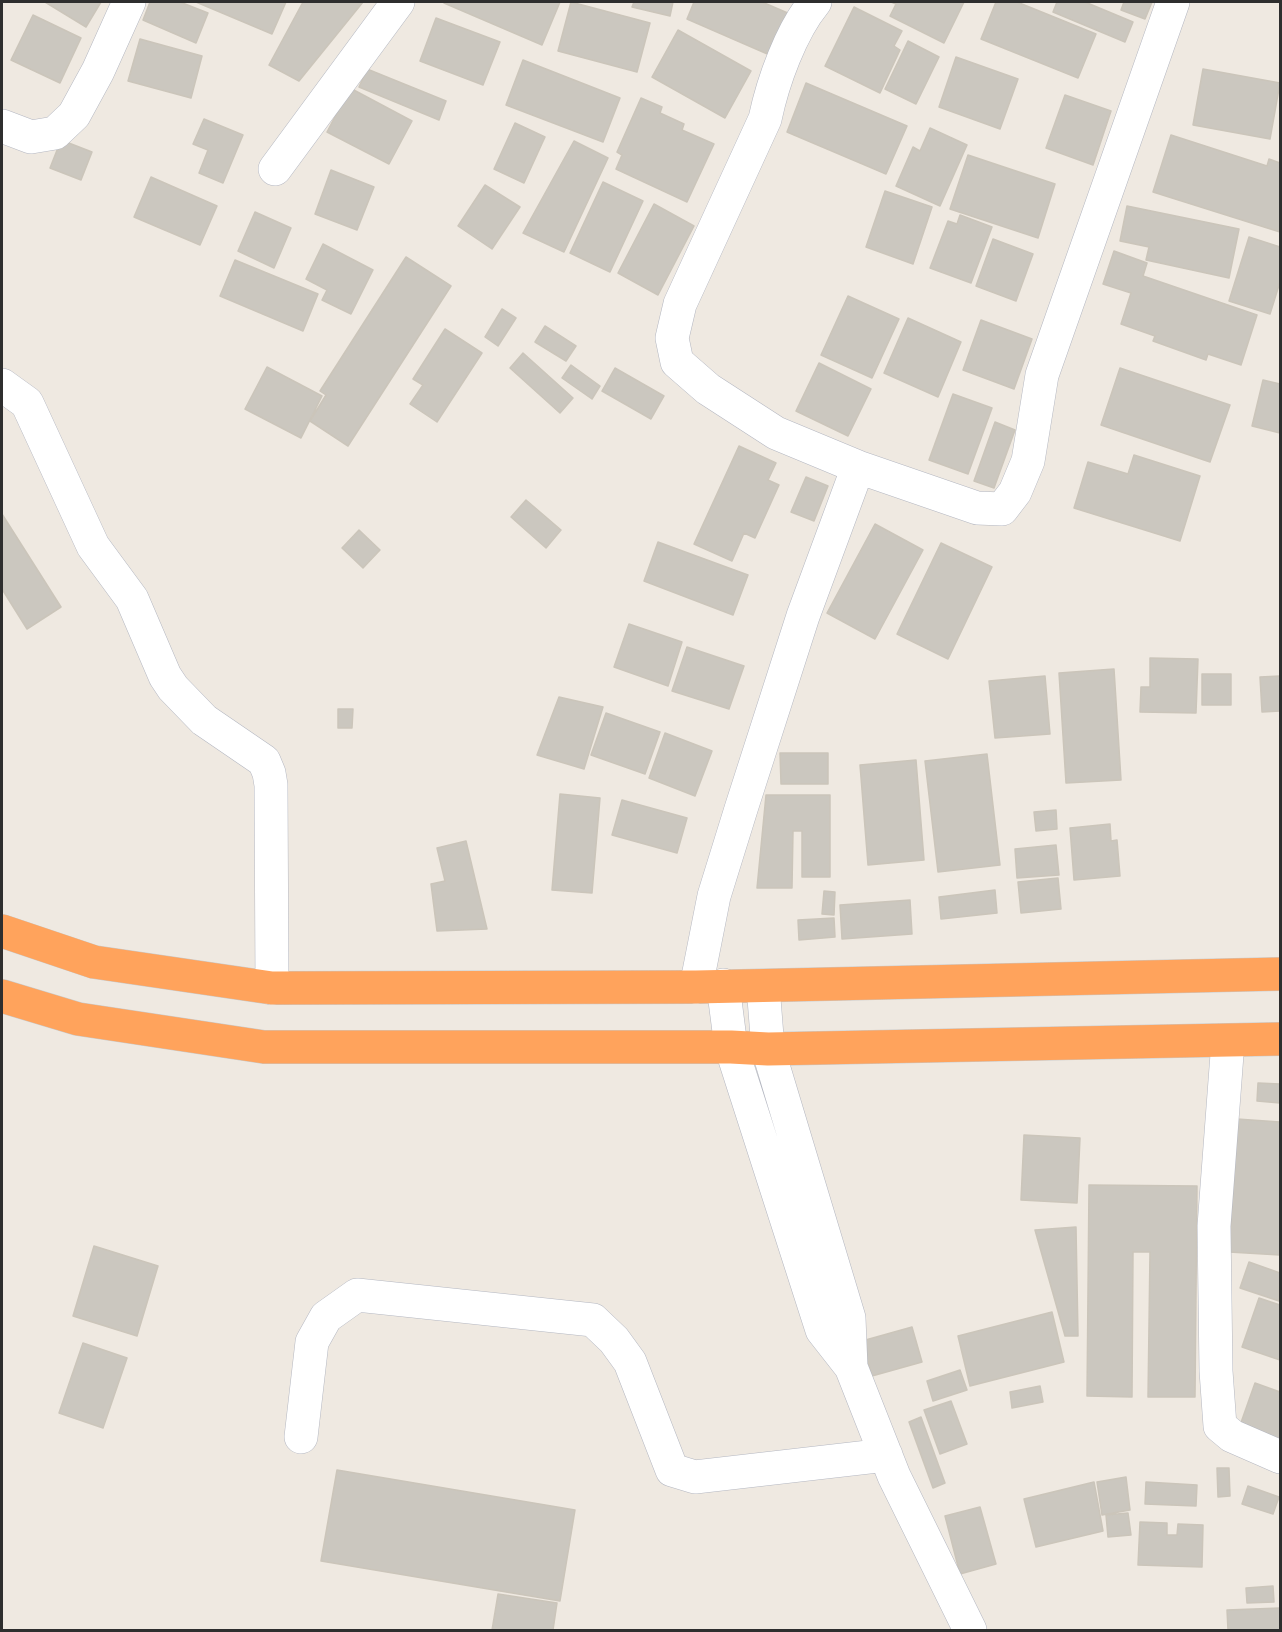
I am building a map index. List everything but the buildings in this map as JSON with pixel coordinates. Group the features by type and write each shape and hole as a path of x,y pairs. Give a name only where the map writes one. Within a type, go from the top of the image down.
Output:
{"highway":[{"path":"2,931 94,962 272,988 763,986 1281,974"},
{"path":"2,996 78,1019 264,1047 731,1047 768,1049 1281,1039"}],"street":[{"path":"2,126 31,137 55,133 74,116 98,71 129,2"},
{"path":"275,169 398,2"},
{"path":"815,2 806,13 772,86 765,118 680,304 672,338 677,362 708,389 776,433 858,467 977,508 1002,509 1015,492 1028,461 1042,375 1173,2"},
{"path":"2,385 27,403 93,546 132,599 165,676 173,688 204,720 264,761 271,785 272,988"},
{"path":"858,467 803,616 714,896 709,986 731,1047 822,1330 851,1367 886,1455 970,1630"},
{"path":"763,986 768,1049 849,1318 851,1367"},
{"path":"1228,1041 1214,1226 1216,1371 1220,1425 1232,1436 1281,1457"},
{"path":"301,1437 312,1342 326,1317 357,1295 593,1320 614,1340 630,1362 672,1470 694,1477 886,1455"}]}
